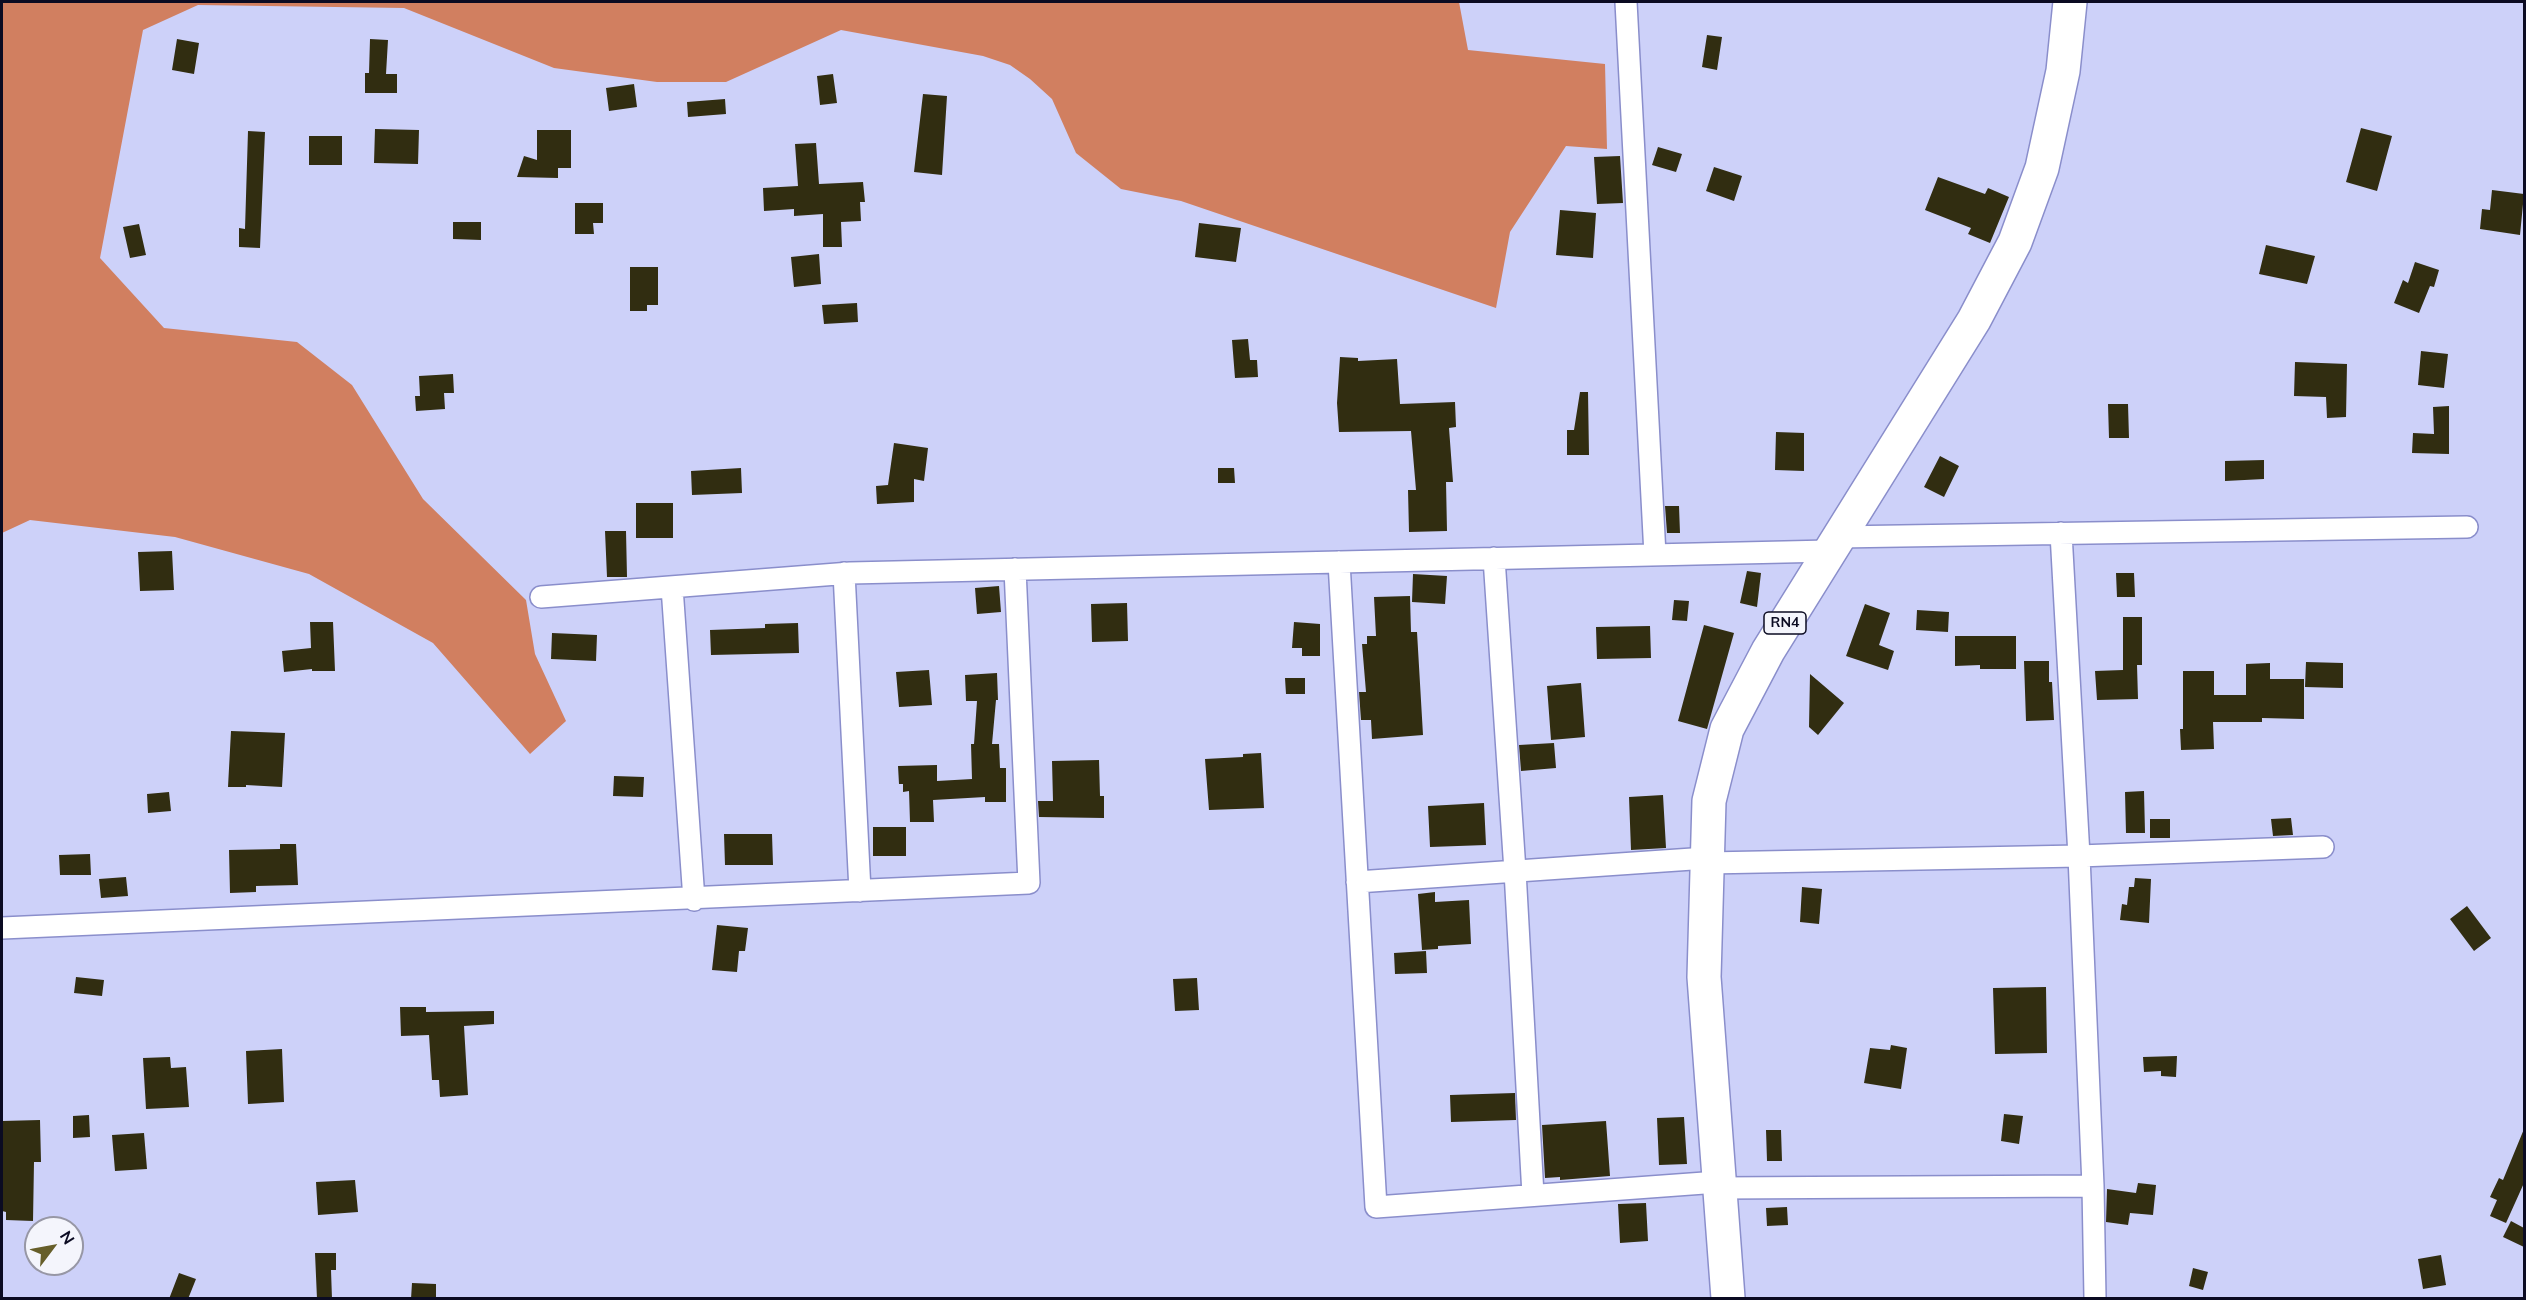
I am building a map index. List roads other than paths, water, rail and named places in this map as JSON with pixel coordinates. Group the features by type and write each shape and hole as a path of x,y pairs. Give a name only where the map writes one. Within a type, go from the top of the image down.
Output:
{"highway":[{"name":"RN4","path":"1728,1299 1704,977 1709,801 1727,729 1768,651 1974,320 2015,242 2042,168 2063,71 2070,2"}],"street":[{"path":"1626,2 1655,555"},
{"path":"541,597 844,573 1655,555 2061,533 2467,527"},
{"path":"2061,533 2079,856 2093,1186 2095,1299"},
{"path":"1494,558 1515,871 1533,1195"},
{"path":"1339,562 1376,1207 1533,1195 1718,1185 2093,1186"},
{"path":"2,928 694,900 1029,883 1015,569"},
{"path":"844,573 860,891"},
{"path":"672,587 694,900"},
{"path":"1357,882 1707,861 2079,856 2323,847"}]}
